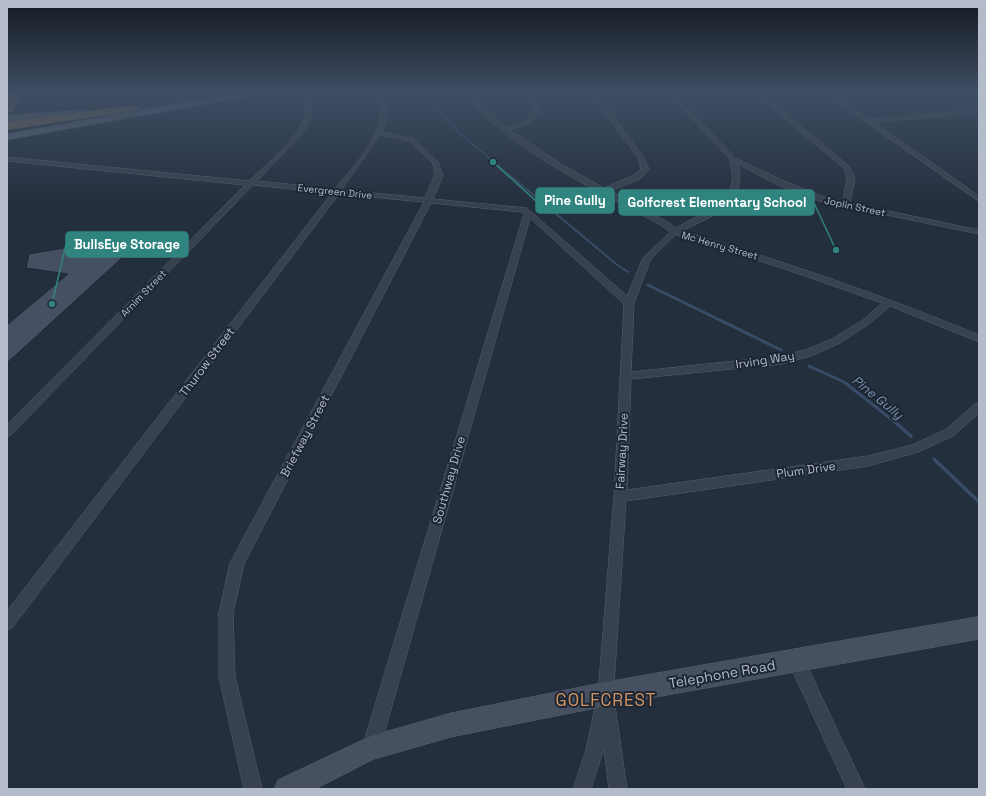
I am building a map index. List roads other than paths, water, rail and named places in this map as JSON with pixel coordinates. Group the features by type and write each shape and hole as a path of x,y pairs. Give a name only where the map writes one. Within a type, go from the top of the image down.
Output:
{"main road":[{"name":"Telephone Road","path":"287,789 371,748 451,725 606,694 979,628"}],"street":[{"name":"Arnim Street","path":"7,432 302,130"},
{"name":"Thurow Street","path":"7,623 337,191 379,134 380,130"},
{"name":"Mc Henry Street","path":"508,130 550,159 665,224 675,232 761,257 889,302 979,339"},
{"path":"606,190 637,177 645,169 641,158 621,130"},
{"name":"Joplin Street","path":"706,130 733,159 781,183 822,199 979,232"},
{"path":"802,130 847,167 851,178 846,204"},
{"path":"880,130 979,199"},
{"name":"Briefway Street","path":"253,789 227,677 226,613 238,563 425,208 439,175 436,163 412,140 399,136 379,134"},
{"name":"Evergreen Drive","path":"7,159 519,209 528,213 629,303"},
{"name":"Fairway Drive","path":"582,789 595,750 606,694 620,496 629,303 647,258 675,232 723,206 733,194 737,178 733,159"},
{"name":"Southway Drive","path":"371,748 528,213"},
{"name":"Irving Way","path":"626,376 782,360 811,352 836,341 866,322 889,302"},
{"name":"Plum Drive","path":"620,496 868,461 914,449 949,433 979,407"},
{"path":"796,661 856,789"},
{"path":"606,694 618,789"}],"waterway":[{"name":"Pine Gully","path":"456,130 513,178"},
{"name":"Pine Gully","path":"512,177 616,264 628,272"},
{"name":"Pine Gully","path":"648,285 781,350"},
{"name":"Pine Gully","path":"809,366 844,382 890,418"},
{"name":"Pine Gully","path":"889,417 911,436"},
{"name":"Pine Gully","path":"934,459 979,502"}],"place":[{"name":"Pine Gully","path":"493,162"},
{"name":"Golfcrest Elementary School","path":"836,250"},
{"name":"BullsEye Storage","path":"52,304"}],"district":[{"name":"GOLFCREST","path":"606,700"}]}
